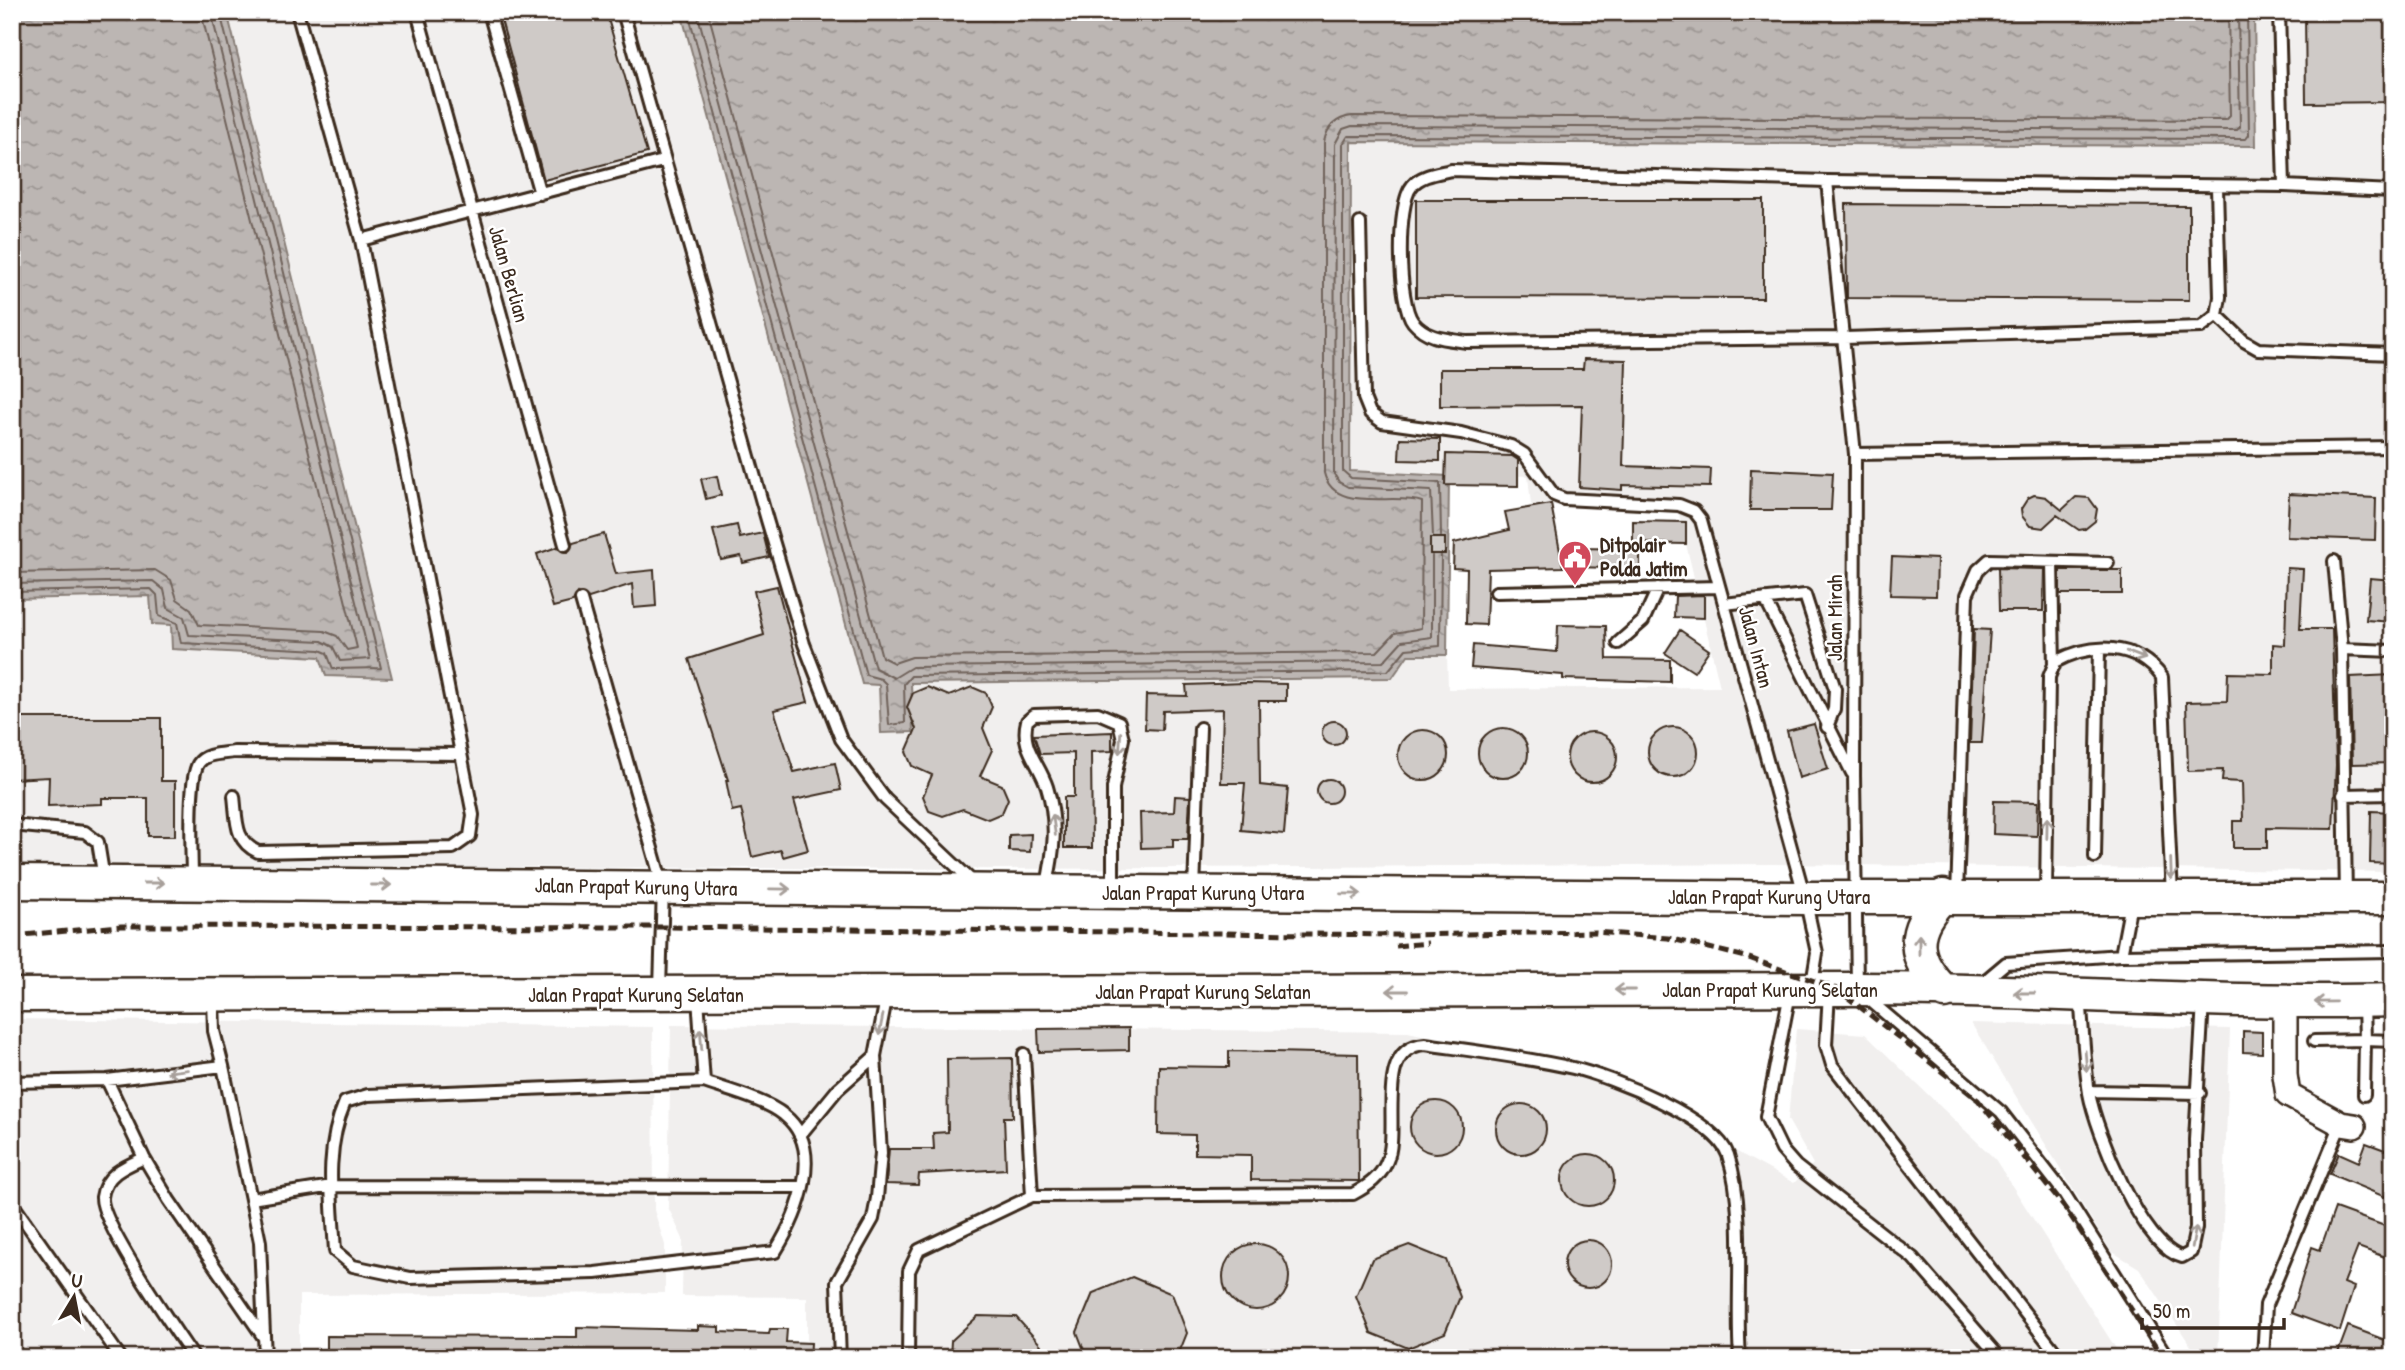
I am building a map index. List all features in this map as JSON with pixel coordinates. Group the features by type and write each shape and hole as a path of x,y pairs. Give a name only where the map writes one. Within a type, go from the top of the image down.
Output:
{"street":[{"name":"Jalan Prapat Kurung Utara","path":"12,882 1805,898 2393,898"},
{"path":"1950,896 1927,913 1919,931 1919,957 1926,974 1958,992"},
{"name":"Jalan Prapat Kurung Selatan","path":"12,995 698,996 1821,990 2080,993 2285,1003 2378,1001"},
{"path":"2285,1003 2285,1075 2288,1095 2347,1125"}],"lane":[{"path":"234,796 238,837 247,847 258,852 453,848 470,836 473,815 361,240 297,12"},
{"name":"Jalan Berlian","path":"417,12 565,545"},
{"path":"489,12 540,194"},
{"path":"623,12 663,161 804,644 841,739 885,799 983,891"},
{"path":"2279,12 2284,186"},
{"path":"361,240 663,161"},
{"path":"2217,187 2220,297 2217,316 2201,327 1845,338 1467,342 1432,337 1413,322 1402,299 1403,206 1412,185 1431,175 1451,170 1827,181 2284,186 2393,191"},
{"name":"Jalan Mirah","path":"1821,990 1857,898 1854,775 1855,454 1827,181"},
{"name":"Jalan Intan","path":"1360,223 1364,398 1370,413 1382,422 1461,433 1511,446 1524,454 1555,495 1588,501 1679,505 1694,511 1701,520 1805,898 1817,953 1814,980 1821,990"},
{"path":"2217,316 2244,341 2258,349 2393,354"},
{"path":"1855,454 2393,447"},
{"path":"1950,896 1966,595 1978,570 1990,561 2108,563"},
{"path":"2334,561 2342,649 2346,899"},
{"path":"2052,562 2053,666"},
{"path":"1496,592 1719,587"},
{"path":"1618,643 1643,621 1658,588"},
{"path":"1724,604 1805,595 1809,600 1835,689 1834,709 1826,727"},
{"path":"1765,599 1826,727 1854,775"},
{"path":"580,600 663,887 660,996"},
{"path":"2095,857 2099,649"},
{"path":"2046,897 2049,677 2055,662 2070,654 2099,649 2130,651 2150,661 2162,677 2172,898"},
{"path":"2342,649 2393,651"},
{"path":"1045,892 1056,832 1047,786 1026,744 1027,721 1034,715 1098,713 1119,723 1123,739 1113,788 1114,892"},
{"path":"1194,893 1200,728"},
{"path":"192,883 192,798 197,765 205,757 234,752 461,754"},
{"path":"2343,795 2393,794"},
{"path":"12,825 85,832 98,842 105,883"},
{"path":"2122,954 2132,897"},
{"path":"1958,992 2006,963 2122,954 2393,951"},
{"path":"1821,990 1766,1117 1777,1141 1796,1166 1913,1258 2000,1358"},
{"path":"1821,990 1826,1045 1832,1065 2060,1358"},
{"path":"1821,990 2001,1112 2064,1193 2168,1358"},
{"path":"840,1358 837,1282 873,1219 877,1198 881,1153 876,1056 888,993"},
{"path":"2080,993 2089,1091 2098,1129 2138,1214 2166,1248 2182,1257 2191,1252 2196,1228 2195,1140 2204,998"},
{"path":"213,995 214,1031 260,1242 265,1358"},
{"path":"698,996 704,1082"},
{"path":"2364,1095 2365,1040 2378,1001"},
{"path":"2314,1041 2393,1041"},
{"path":"908,1358 909,1271 919,1250 1032,1196 1353,1194 1381,1173 1389,1158 1392,1087 1400,1055 1413,1045 1438,1045 1576,1069 1664,1102 1717,1136 1728,1155 1737,1210 1740,1358"},
{"path":"1024,1054 1032,1196"},
{"path":"801,1134 838,1089 876,1056"},
{"path":"12,1082 107,1080 223,1066"},
{"path":"107,1080 144,1158 264,1338"},
{"path":"704,1082 783,1114 801,1134 806,1154 799,1209 775,1252 595,1273 410,1278 353,1266 335,1251 330,1152 337,1121 345,1102 368,1095 704,1082"},
{"path":"2089,1091 2200,1093"},
{"path":"2263,1358 2266,1305 2347,1125"},
{"path":"144,1158 121,1168 108,1181 102,1198 110,1225 194,1358"},
{"path":"251,1199 332,1186 802,1187"},
{"path":"12,1203 121,1358"}],"shaded area":[{"path":"227,12 681,12 862,683 879,685 881,733 911,683 1392,678 1408,655 1447,655 1448,689 1720,687 1677,506 1531,505 1528,476 1350,471 1350,142 2256,146 2254,12 2393,12 2393,872 1775,864 1001,869 12,865 12,599 151,596 152,624 171,625 172,649 321,657 392,677"},
{"path":"12,1019 653,1027 654,1210 665,1245 665,1293 299,1295 299,1358 12,1358"},
{"path":"1971,1023 2230,1029 2218,1358 2199,1358 2139,1268 2111,1251"},
{"path":"671,1025 1408,1032 1497,1051 1616,1086 1794,1183 1813,1164 1788,1120 1796,1029 1865,1034 1995,1159 2122,1358 807,1358 807,1297 682,1296 683,1239 668,1207"}],"water":[{"path":"12,12 227,12 392,678 326,676 320,657 172,649 171,625 152,624 150,596 12,599"},
{"path":"681,12 2254,12 2256,146 1351,142 1350,471 1449,476 1447,655 1408,655 1392,678 911,683 913,732 881,733 879,685 862,684"}],"building":[{"path":"499,12 606,12 647,153 544,180"},
{"path":"2305,12 2393,12 2393,102 2306,103"},
{"path":"1416,200 1763,200 1763,298 1416,297"},
{"path":"1846,204 2189,206 2189,300 1847,298"},
{"path":"1584,359 1626,360 1623,466 1711,469 1710,487 1622,485 1622,490 1579,487 1582,405 1440,406 1440,369 1583,369"},
{"path":"1400,438 1440,439 1440,461 1399,460"},
{"path":"1446,454 1512,456 1518,460 1518,486 1445,485"},
{"path":"1751,469 1833,473 1831,510 1750,510"},
{"path":"717,476 721,495 706,499 701,479"},
{"path":"2289,494 2376,498 2375,540 2287,537"},
{"path":"2034,495 2046,497 2062,510 2076,497 2089,498 2097,509 2095,521 2079,530 2057,515 2043,528 2030,526 2022,516 2021,509 2028,498"},
{"path":"1551,504 1563,567 1488,569 1486,625 1466,624 1467,569 1453,568 1454,543 1509,530 1505,512"},
{"path":"1633,521 1686,522 1686,544 1633,543"},
{"path":"737,525 740,538 763,533 769,557 743,563 741,556 721,560 713,530"},
{"path":"604,534 616,574 654,570 656,606 634,608 632,584 589,598 578,593 573,602 553,607 537,554 557,547 568,552 573,543"},
{"path":"1430,538 1445,538 1445,554 1430,554"},
{"path":"1577,548 1640,549 1640,569 1577,567"},
{"path":"1892,557 1937,559 1936,596 1890,595"},
{"path":"1998,568 2044,569 2043,611 1999,611"},
{"path":"2287,568 2303,569 2300,629 2332,629 2336,765 2333,829 2267,828 2267,848 2233,848 2233,821 2243,821 2242,782 2222,781 2223,770 2188,771 2186,702 2227,701 2228,673 2273,674 2273,644 2285,645"},
{"path":"2060,570 2122,570 2122,594 2060,594"},
{"path":"2370,578 2393,580 2393,622 2366,620"},
{"path":"777,586 808,702 774,710 794,772 835,763 841,790 794,800 808,850 783,857 781,850 752,857 741,809 732,811 728,780 689,659 764,635 754,591"},
{"path":"1704,595 1704,618 1674,617 1675,596"},
{"path":"1558,625 1606,626 1607,659 1670,660 1670,682 1563,679 1563,675 1471,668 1473,645 1557,652"},
{"path":"1974,629 1990,630 1982,743 1970,743"},
{"path":"1680,630 1709,650 1694,672 1665,653"},
{"path":"2393,675 2393,763 2352,764 2350,677"},
{"path":"1286,684 1286,701 1259,701 1260,785 1288,788 1284,834 1241,830 1245,783 1221,783 1223,709 1163,711 1162,730 1145,729 1146,695 1187,696 1186,685"},
{"path":"927,687 949,696 972,687 986,693 992,707 983,728 992,750 980,776 1002,785 1008,799 1002,813 988,819 963,809 943,816 929,811 923,796 932,775 912,766 906,752 916,729 907,707 913,693"},
{"path":"12,718 161,718 161,781 175,781 175,836 148,836 148,798 102,798 102,804 48,806 49,777 12,779"},
{"path":"1334,721 1343,724 1346,733 1343,742 1334,745 1325,742 1322,733 1325,724"},
{"path":"1814,724 1828,769 1799,778 1787,731"},
{"path":"1673,727 1691,734 1698,752 1691,770 1673,777 1655,770 1648,752 1655,734"},
{"path":"1503,728 1521,735 1528,753 1521,771 1503,778 1485,771 1478,753 1485,735"},
{"path":"1423,730 1441,737 1448,755 1441,773 1423,780 1405,773 1398,755 1405,737"},
{"path":"1112,732 1112,751 1091,752 1092,848 1064,848 1064,797 1074,797 1074,753 1040,754 1034,735"},
{"path":"1592,732 1610,739 1617,757 1610,775 1592,782 1574,775 1567,757 1574,739"},
{"path":"1324,779 1334,779 1341,786 1341,796 1334,803 1324,803 1317,796 1317,786"},
{"path":"1175,796 1190,797 1188,839 1173,839 1173,847 1141,848 1140,813 1174,812"},
{"path":"1994,801 2038,802 2037,836 1993,834"},
{"path":"2371,811 2393,812 2393,864 2370,863"},
{"path":"1031,834 1030,852 1009,851 1009,835"},
{"path":"1129,1028 1129,1050 1039,1052 1038,1029"},
{"path":"2243,1031 2262,1032 2262,1053 2243,1052"},
{"path":"1229,1051 1358,1054 1359,1181 1251,1180 1251,1155 1195,1154 1195,1135 1158,1134 1159,1066 1229,1067"},
{"path":"1012,1058 1013,1117 1004,1117 1006,1169 919,1174 918,1185 886,1184 889,1149 934,1149 933,1133 948,1132 947,1059"},
{"path":"1436,1101 1446,1103 1454,1109 1460,1117 1460,1137 1454,1145 1446,1151 1436,1153 1426,1151 1418,1145 1412,1137 1410,1127 1412,1117 1418,1109 1426,1103"},
{"path":"1521,1104 1539,1111 1546,1129 1539,1147 1521,1154 1503,1147 1496,1129 1503,1111"},
{"path":"2366,1143 2393,1153 2393,1178 2385,1197 2330,1174 2339,1153 2359,1162"},
{"path":"1588,1154 1598,1156 1606,1162 1612,1170 1612,1190 1606,1198 1598,1204 1588,1206 1578,1204 1570,1198 1564,1190 1562,1180 1564,1170 1570,1162 1578,1156"},
{"path":"2335,1208 2393,1229 2393,1260 2358,1247 2344,1283 2354,1287 2340,1331 2291,1313 2312,1247 2320,1250"},
{"path":"1588,1240 1605,1247 1612,1264 1605,1281 1588,1288 1571,1281 1564,1264 1571,1247"},
{"path":"1249,1244 1263,1244 1275,1249 1284,1258 1289,1277 1287,1290 1280,1301 1263,1310 1249,1310 1237,1305 1228,1296 1223,1284 1223,1270 1228,1258 1237,1249"},
{"path":"1409,1245 1446,1260 1460,1297 1445,1333 1408,1348 1371,1333 1356,1296 1372,1259"},
{"path":"1132,1277 1172,1294 1187,1333 1177,1358 1087,1358 1077,1332 1093,1293"},
{"path":"978,1316 1016,1317 1041,1345 1040,1358 950,1358 951,1341"},
{"path":"698,1326 719,1327 719,1332 769,1334 770,1329 787,1329 786,1342 811,1343 810,1358 327,1358 327,1336 577,1337 577,1327 698,1330"},
{"path":"2348,1326 2393,1343 2393,1358 2336,1358"}],"railway":[{"path":"12,936 121,926 661,927 1401,935 1596,932 1668,938 1746,957 1837,989 1978,1100 2068,1212 2163,1358"},
{"path":"1396,946 1428,943"}],"place":[{"name":"Ditpolair Polda Jatim","path":"1575,587"}]}
